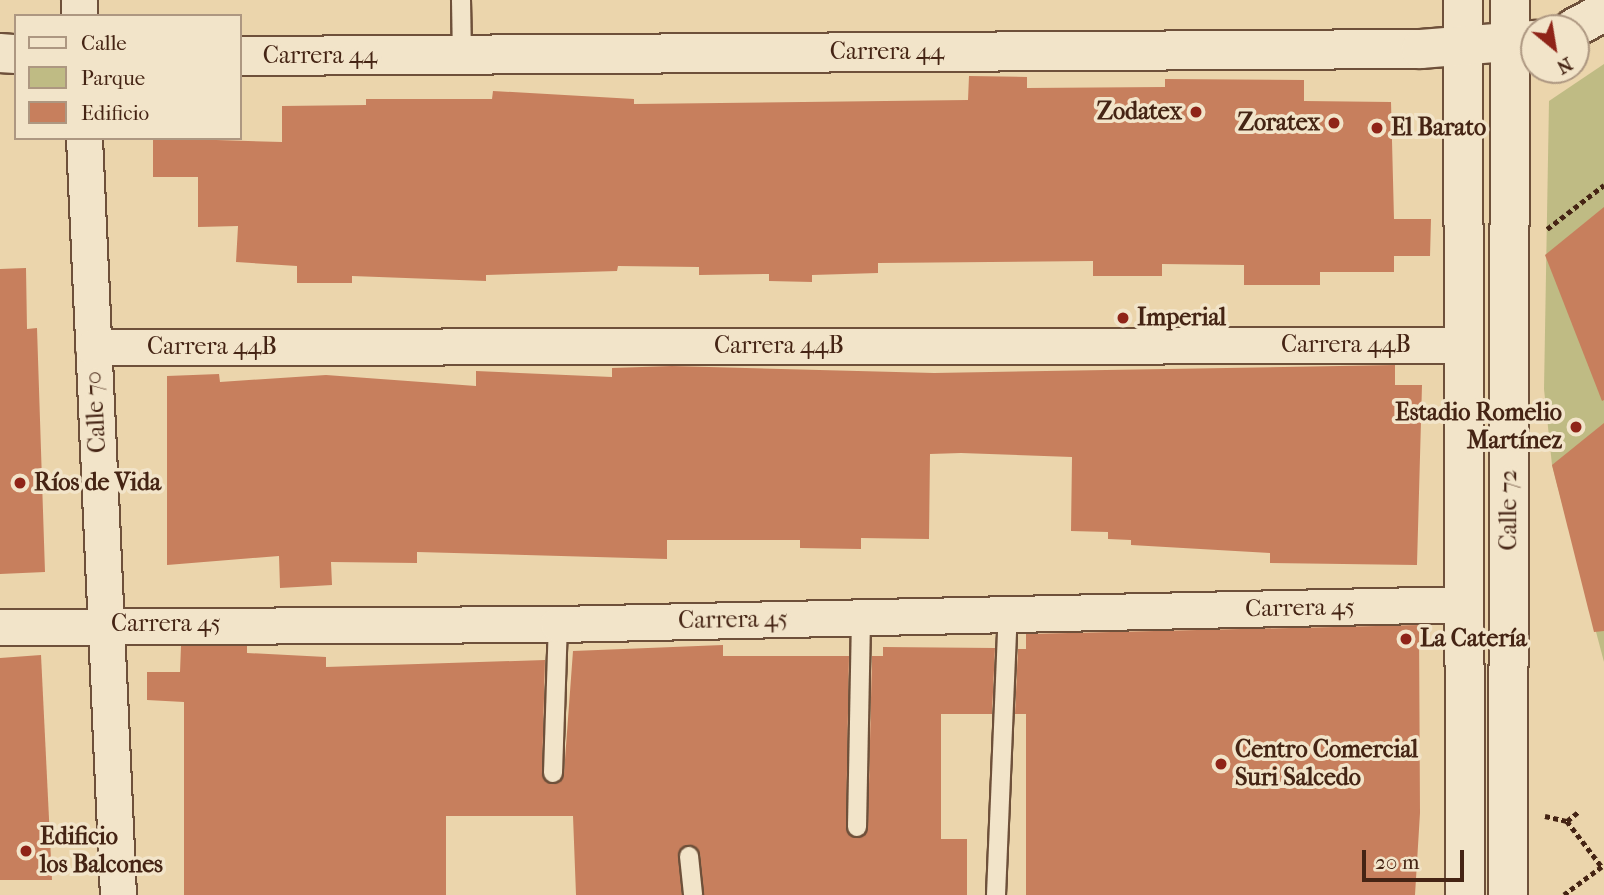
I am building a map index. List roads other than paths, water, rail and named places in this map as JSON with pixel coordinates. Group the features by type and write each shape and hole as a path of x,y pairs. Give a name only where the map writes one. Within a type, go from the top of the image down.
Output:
{"main road":[{"name":"Calle 72","path":"1463,0 1465,895"},
{"name":"Calle 72","path":"1510,0 1520,35"},
{"name":"Carrera 44","path":"242,56 1464,47 1520,42"},
{"name":"Calle 72","path":"1508,895 1521,84"}],"street":[{"name":"Calle 70","path":"84,140 118,895"},
{"name":"Carrera 44B","path":"93,347 1464,345"},
{"name":"Carrera 45","path":"0,627 558,624 1465,604"}],"lane":[{"path":"461,0 463,55"},
{"path":"996,895 1008,614"},
{"path":"857,827 861,617"},
{"path":"553,772 558,624"},
{"path":"689,856 693,895"}],"place":[{"name":"Zodatex","path":"1196,112"},
{"name":"Zoratex","path":"1334,123"},
{"name":"El Barato","path":"1377,128"},
{"name":"Imperial","path":"1123,318"},
{"name":"Estadio Romelio Martínez","path":"1576,427"},
{"name":"Ríos de Vida","path":"20,483"},
{"name":"La Catería","path":"1406,639"},
{"name":"Centro Comercial Suri Salcedo","path":"1221,764"},
{"name":"Edificio los Balcones","path":"26,851"}]}
